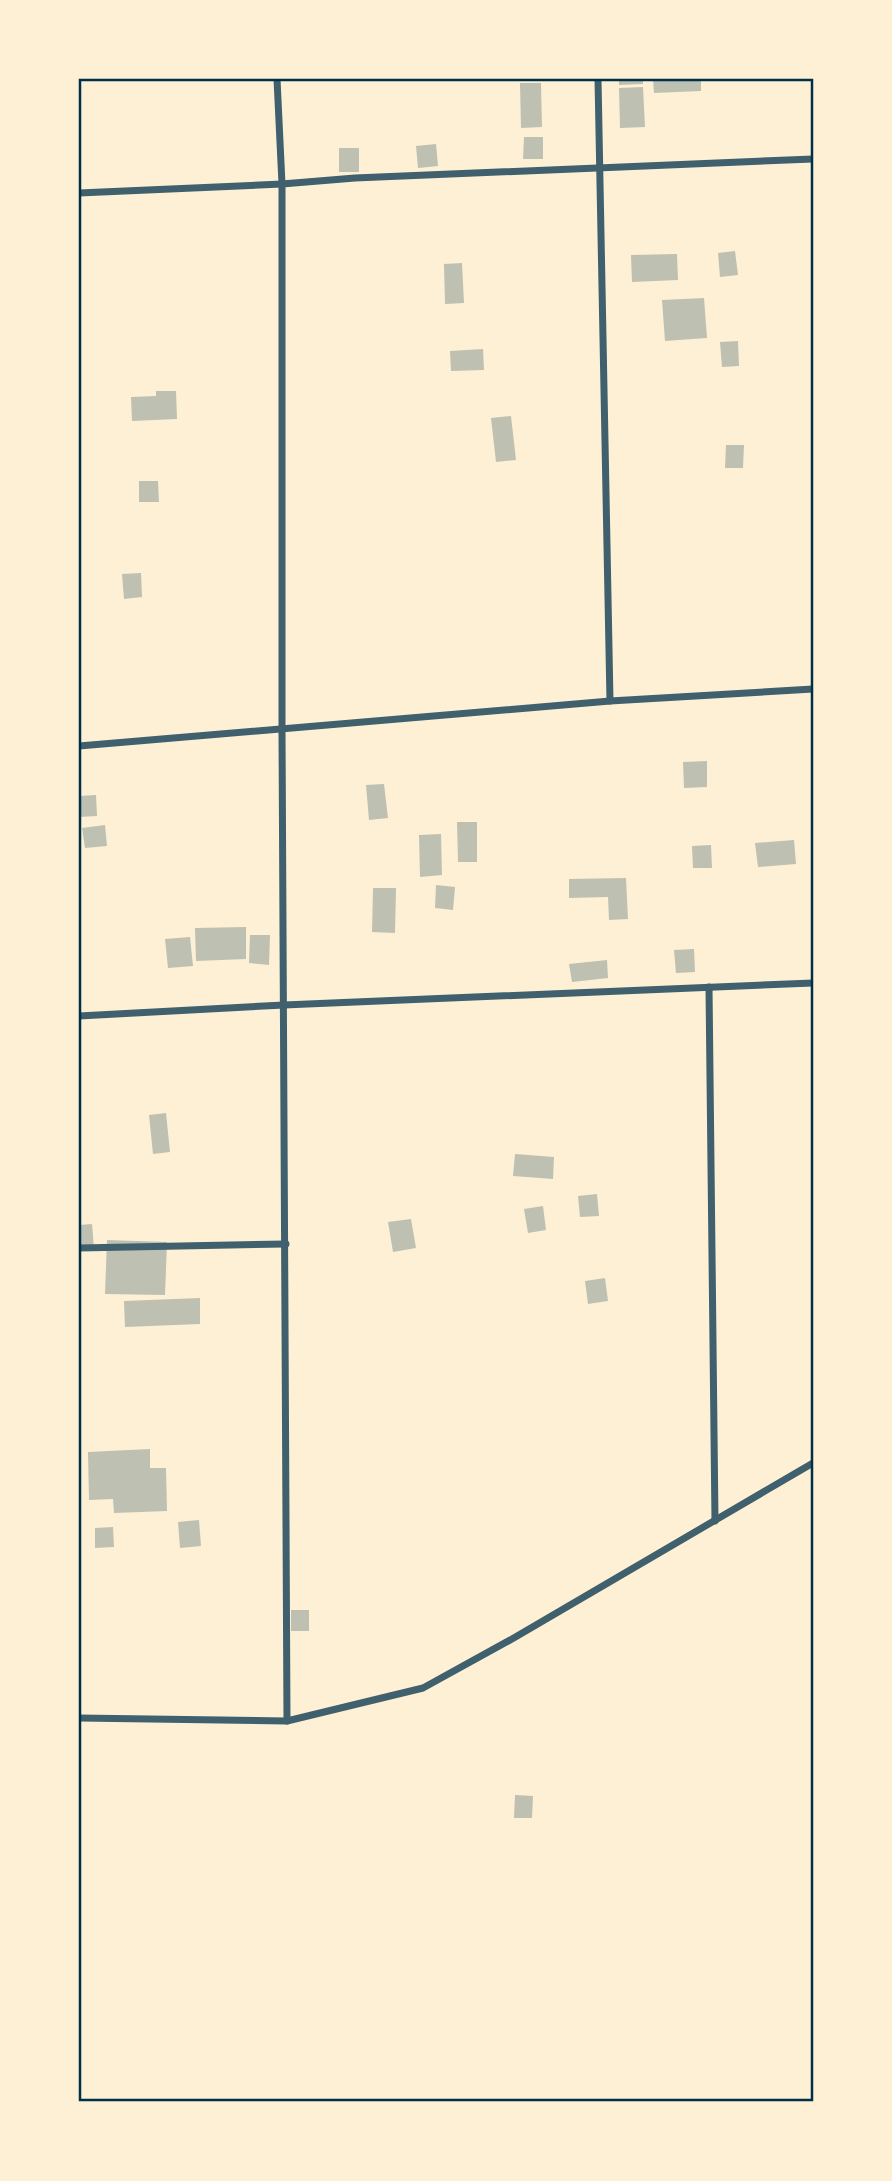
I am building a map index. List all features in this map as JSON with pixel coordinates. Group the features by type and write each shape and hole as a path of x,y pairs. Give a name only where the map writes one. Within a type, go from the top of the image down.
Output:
{"street":[{"path":"277,79 282,184 287,1721"},
{"path":"598,79 610,701"},
{"path":"79,193 355,178 813,159"},
{"path":"79,746 610,701 813,690"},
{"path":"79,1016 813,983"},
{"path":"709,987 715,1521"},
{"path":"79,1248 286,1244"},
{"path":"79,1718 287,1721 423,1688 813,1463"}],"building":[{"path":"619,79 643,79 643,84 619,85"},
{"path":"653,79 701,79 701,91 654,93"},
{"path":"520,83 541,83 542,127 521,128"},
{"path":"643,87 645,127 620,128 619,88"},
{"path":"524,137 543,137 543,159 523,159"},
{"path":"436,144 438,166 418,168 416,146"},
{"path":"339,148 359,148 359,172 339,172"},
{"path":"735,251 738,275 720,277 718,253"},
{"path":"677,254 678,280 632,282 631,255"},
{"path":"462,263 464,303 445,304 444,264"},
{"path":"704,298 707,338 665,341 662,300"},
{"path":"738,341 739,366 722,367 720,342"},
{"path":"483,349 484,370 451,371 450,351"},
{"path":"156,391 176,391 177,419 132,421 131,397 156,396"},
{"path":"511,416 516,460 496,462 491,418"},
{"path":"726,445 744,445 743,468 725,468"},
{"path":"139,481 158,481 159,502 139,502"},
{"path":"141,573 142,597 124,599 122,574"},
{"path":"707,761 707,787 684,788 683,762"},
{"path":"384,784 388,818 369,820 366,785"},
{"path":"96,795 97,816 79,817 79,796"},
{"path":"457,822 477,822 477,862 458,862"},
{"path":"105,825 107,846 85,848 82,828"},
{"path":"441,834 442,875 420,877 419,835"},
{"path":"794,840 796,864 758,867 755,843"},
{"path":"711,845 712,868 693,868 692,846"},
{"path":"626,878 628,919 609,920 608,897 569,898 569,879"},
{"path":"436,885 455,887 453,910 435,908"},
{"path":"373,888 396,888 395,933 372,932"},
{"path":"246,927 246,959 196,961 195,928"},
{"path":"250,935 270,935 269,965 249,963"},
{"path":"190,937 193,966 168,968 165,939"},
{"path":"694,949 695,972 676,973 674,950"},
{"path":"607,960 608,978 572,982 569,964"},
{"path":"166,1113 170,1152 153,1154 149,1115"},
{"path":"515,1154 554,1157 553,1179 513,1176"},
{"path":"597,1194 599,1216 580,1217 578,1196"},
{"path":"543,1206 546,1230 528,1233 524,1209"},
{"path":"411,1219 416,1248 393,1252 388,1222"},
{"path":"92,1224 94,1249 79,1250 79,1225"},
{"path":"107,1240 167,1242 165,1295 105,1294"},
{"path":"605,1278 608,1301 588,1304 585,1281"},
{"path":"200,1298 200,1324 125,1327 124,1301"},
{"path":"150,1449 150,1468 166,1468 167,1511 114,1513 113,1499 89,1500 88,1452"},
{"path":"199,1520 201,1546 180,1548 178,1522"},
{"path":"113,1527 114,1547 95,1548 95,1528"},
{"path":"291,1610 309,1610 309,1631 291,1631"},
{"path":"515,1795 533,1796 532,1818 514,1818"}]}
